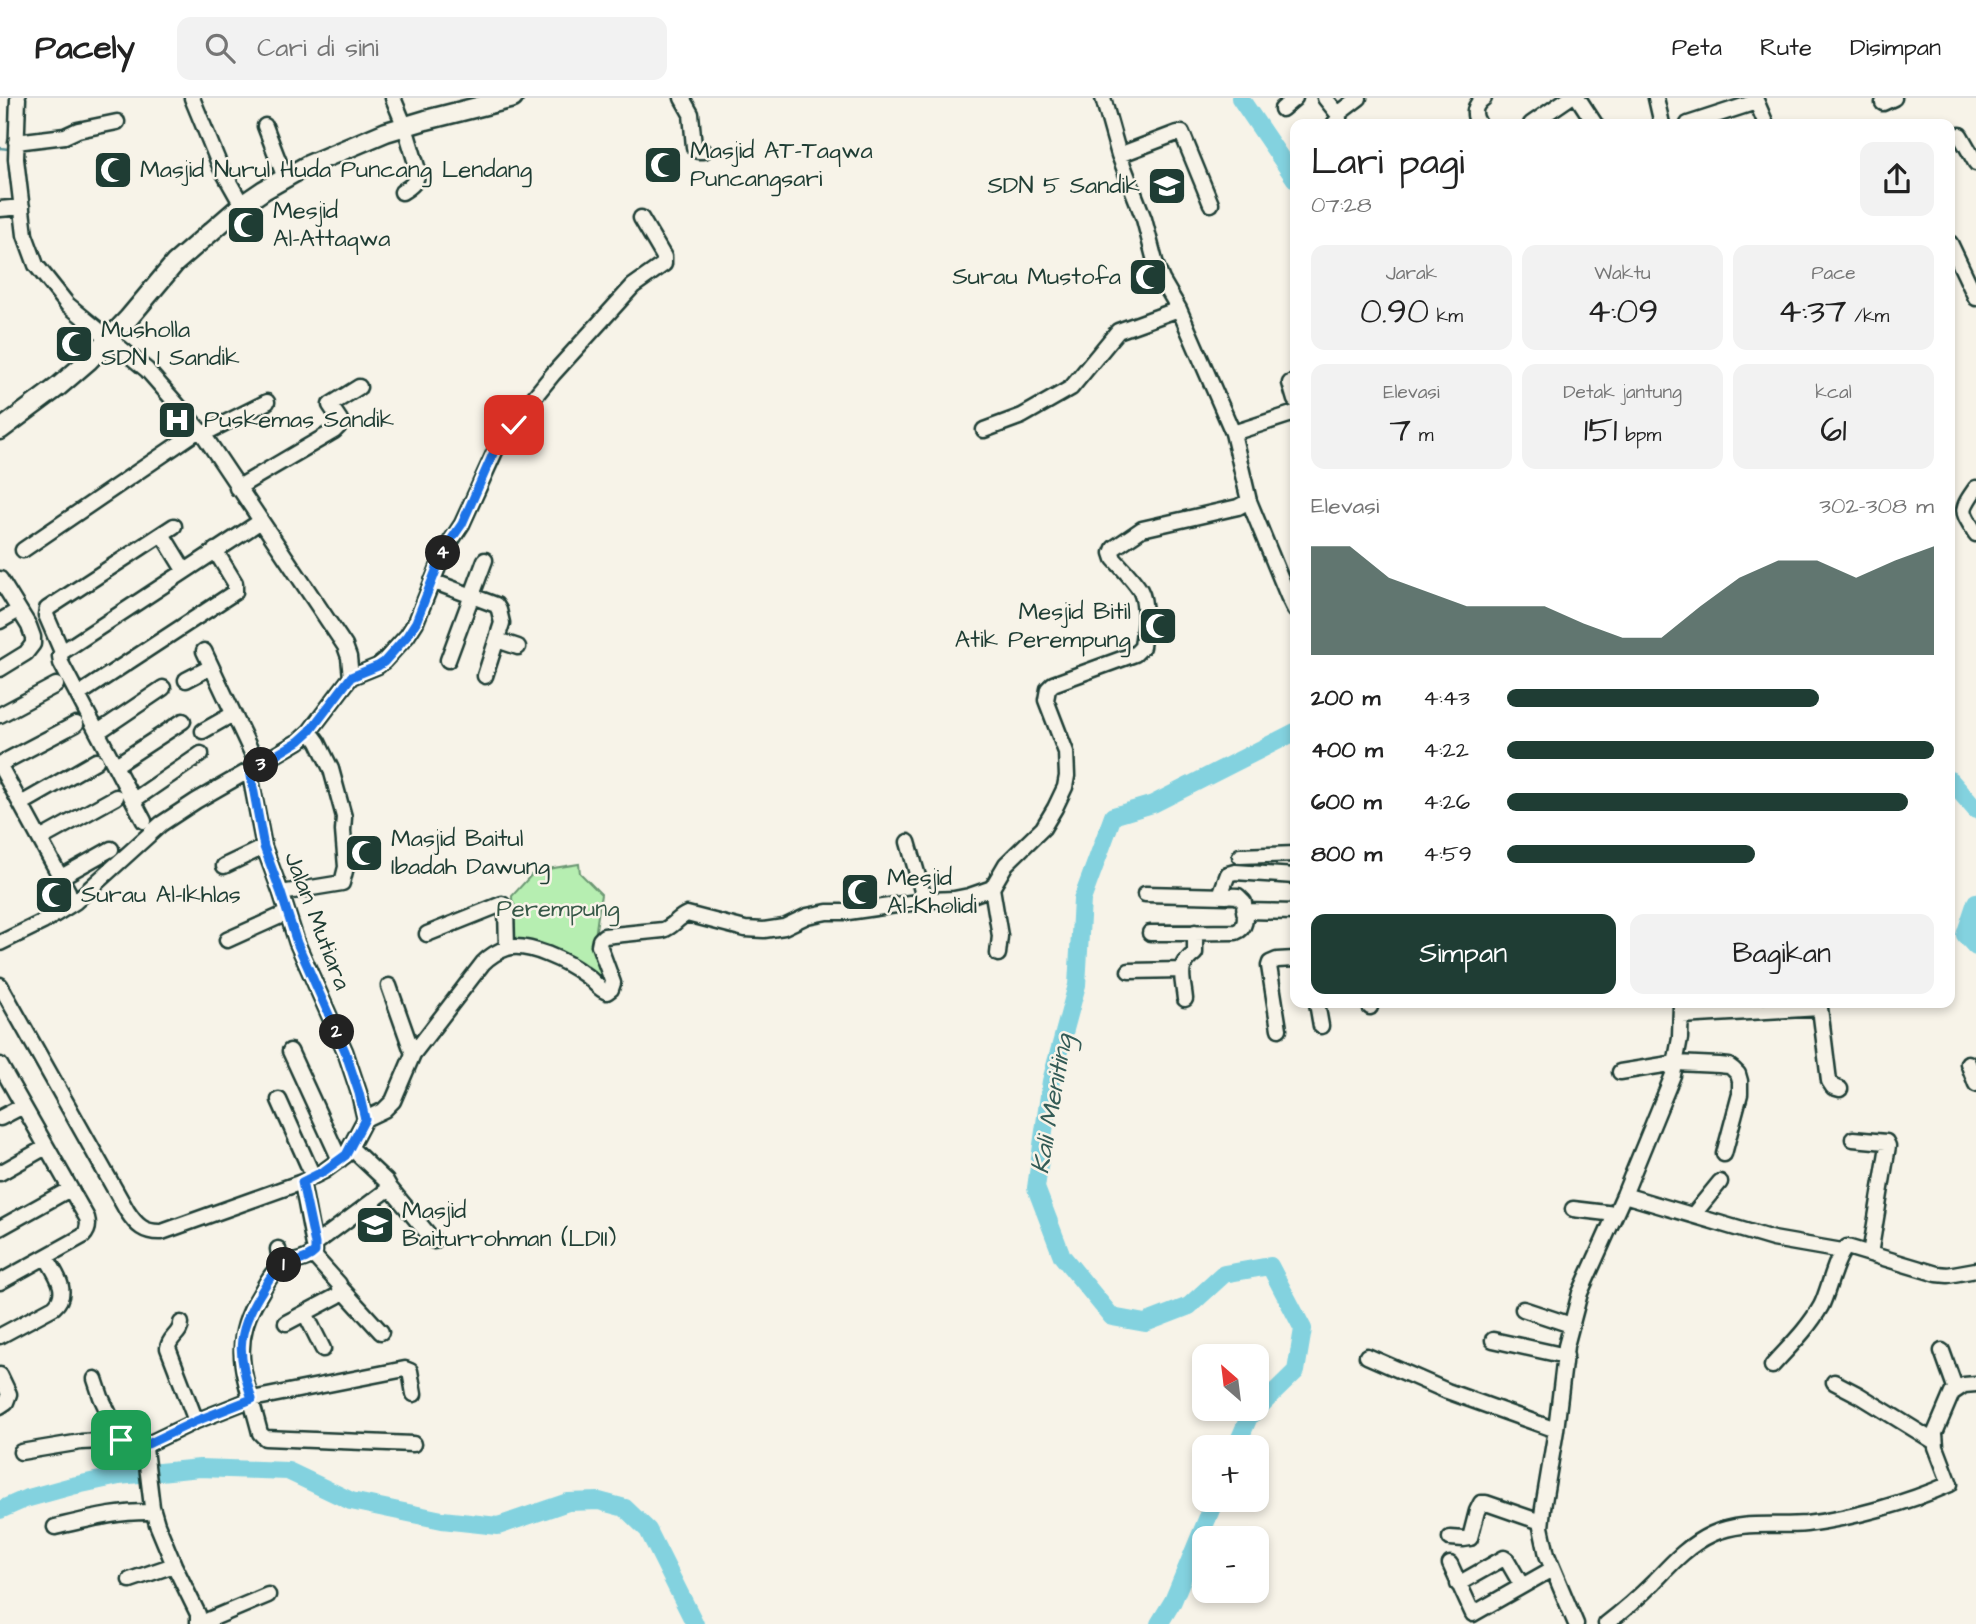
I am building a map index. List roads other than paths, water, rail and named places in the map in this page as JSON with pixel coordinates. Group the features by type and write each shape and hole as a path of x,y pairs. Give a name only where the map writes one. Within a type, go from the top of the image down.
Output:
{"main road":[{"path":"0,430 59,386 109,340 175,263 242,205 308,164 361,142 456,105 513,98"}],"street":[{"path":"18,98 9,144 16,159 13,208 36,265 67,304 147,370 201,432 345,646 351,677"},
{"path":"192,98 220,166 242,205"},
{"path":"393,98 418,170 414,184 402,192"},
{"path":"682,98 691,114 693,146 698,151 704,150"},
{"path":"1103,98 1119,155 1144,219 1159,272 1179,309 1233,433 1249,500 1290,598"},
{"path":"1282,109 1295,98"},
{"path":"1325,98 1336,119 1359,98"},
{"path":"1476,119 1477,104 1484,98"},
{"path":"1540,119 1569,98"},
{"path":"1578,98 1592,119"},
{"path":"1656,98 1661,119"},
{"path":"1702,119 1756,100 1764,119"},
{"path":"9,144 65,136 78,130 117,122"},
{"path":"265,126 285,178"},
{"path":"1119,155 1175,133 1182,133 1211,204"},
{"path":"1960,135 1976,163"},
{"path":"0,943 67,907 161,824 291,747 310,731 351,677 384,662 407,636 416,622 444,550 462,524 496,447 553,374 597,325 634,286 664,264 664,257 641,218"},
{"path":"1955,254 1976,298"},
{"path":"984,430 1022,416 1071,388 1118,331 1179,309"},
{"path":"237,488 334,431 340,420 330,405 359,387"},
{"path":"23,550 201,432 267,402"},
{"path":"1233,433 1290,415"},
{"path":"1976,488 1964,505 1965,516 1976,534"},
{"path":"998,954 1000,936 992,888 1006,864 1043,828 1065,787 1066,752 1046,703 1048,689 1053,684 1135,654 1142,647 1143,599 1114,559 1114,548 1142,529 1238,507 1249,500"},
{"path":"144,821 61,663 60,656 62,652 184,570 261,521"},
{"path":"62,652 46,615 47,609 168,530 184,570"},
{"path":"78,695 235,592 234,583 215,550"},
{"path":"449,660 485,560"},
{"path":"0,579 33,637 29,651 0,669"},
{"path":"432,581 496,605 499,610 502,623 485,676"},
{"path":"0,621 19,610"},
{"path":"496,640 518,647"},
{"name":"Jalan Mutiara","path":"204,651 254,768 264,847 297,943 345,1051 365,1119"},
{"path":"186,680 211,667"},
{"path":"0,715 56,685"},
{"path":"97,732 163,688"},
{"path":"203,731 233,714"},
{"path":"116,765 183,721"},
{"path":"68,891 0,765 76,724"},
{"path":"281,893 342,883 345,872 344,817 331,769 310,731"},
{"path":"134,800 201,754"},
{"path":"20,804 96,761"},
{"path":"40,839 116,797"},
{"path":"908,842 925,901"},
{"path":"224,866 264,847"},
{"path":"61,877 111,849"},
{"path":"1240,856 1290,854"},
{"path":"1227,896 1222,890 1225,876 1231,873 1290,876"},
{"path":"0,985 127,1211 138,1226 147,1231 162,1233 307,1179 324,1171 345,1154 365,1119 383,1110 393,1101 412,1054 483,963 507,948 521,947 556,958 586,975 606,992 611,989 613,983 599,945 604,936 663,930 687,914 745,929 764,930 784,927 807,916 827,912 845,913 969,896 992,888"},
{"path":"1145,894 1238,897 1242,899 1244,911 1244,927 1240,930 1150,933"},
{"path":"427,934 502,904 506,908 507,948"},
{"path":"1244,911 1290,912"},
{"path":"227,940 288,913"},
{"path":"1185,999 1182,970 1186,959 1195,953 1195,932"},
{"path":"1279,1029 1269,966 1277,960 1290,959"},
{"path":"1129,971 1182,970"},
{"path":"389,986 412,1054"},
{"path":"1318,1008 1321,1027"},
{"path":"1576,1624 1544,1546 1541,1522 1571,1325 1580,1293 1676,1063 1681,1009 1727,1008"},
{"path":"1819,1008 1829,1081 1833,1087 1840,1089"},
{"path":"290,1051 345,1154 386,1181 434,1241"},
{"path":"1620,1072 1676,1063 1729,1066 1738,1074 1740,1094 1724,1154"},
{"path":"1968,1063 1976,1084"},
{"path":"0,1065 87,1218 88,1229 83,1236 0,1282"},
{"path":"279,1100 307,1179 314,1249 341,1288 382,1332"},
{"path":"0,1118 23,1106"},
{"path":"1853,1139 1886,1142 1888,1146 1870,1254"},
{"path":"0,1172 46,1147"},
{"path":"1693,1215 1720,1182"},
{"path":"390,1188 314,1249 272,1275 253,1306 243,1330 241,1356 260,1433 265,1438 413,1444"},
{"path":"0,1228 70,1189"},
{"path":"1623,1195 1773,1239 1842,1251"},
{"path":"1573,1209 1615,1214"},
{"path":"1772,1366 1800,1336 1821,1306 1842,1251 1851,1247 1937,1275 1976,1270"},
{"path":"278,1249 281,1267"},
{"path":"0,1336 54,1307 59,1301 62,1288 46,1257"},
{"path":"286,1323 337,1296 341,1288"},
{"path":"1522,1309 1571,1325"},
{"path":"305,1313 323,1349"},
{"path":"181,1323 181,1329 168,1343 168,1348 196,1421"},
{"path":"1493,1340 1566,1356"},
{"path":"1941,1351 1956,1390"},
{"path":"1367,1356 1447,1391 1556,1430"},
{"path":"21,1452 80,1442 121,1440 146,1447 196,1421 252,1399 405,1369 410,1371 414,1394"},
{"path":"0,1375 9,1394 8,1400 0,1406"},
{"path":"95,1379 121,1440"},
{"path":"1834,1382 1935,1443"},
{"path":"1606,1624 1686,1550 1715,1533 1748,1524 1783,1525 1837,1519 1879,1509 1950,1484 1935,1443 1936,1429 1950,1396 1968,1384 1976,1384"},
{"path":"146,1447 152,1510 174,1565 198,1614 199,1624 268,1595"},
{"path":"1450,1538 1470,1538 1481,1503 1541,1522"},
{"path":"55,1527 108,1514 152,1510"},
{"path":"1458,1584 1504,1558 1522,1586"},
{"path":"1450,1564 1473,1614 1552,1569"},
{"path":"130,1580 174,1565"}],"waterway":[{"path":"1240,98 1290,172"},
{"path":"0,148 9,149 10,140"},
{"path":"9,149 13,197"},
{"path":"19,236 30,271 37,277"},
{"name":"Kali Meniting","path":"1241,1435 1249,1417 1296,1371 1303,1329 1270,1266 1224,1274 1189,1306 1145,1323 1112,1317 1062,1256 1036,1188 1051,1081 1077,985 1082,900 1113,816 1153,804 1290,735"},
{"name":"Kali Meniting","path":"1955,786 1976,810"},
{"name":"Kali Meniting","path":"1976,902 1965,935 1976,947"},
{"name":"Kali Meniting","path":"0,1510 25,1499 119,1476 200,1468 288,1471 351,1501 442,1520 498,1526 568,1502 599,1501 625,1508 648,1530 695,1624"},
{"name":"Kali Meniting","path":"1159,1624 1173,1601 1210,1512"}],"place":[{"name":"Masjid AT-Taqwa Puncangsari","path":"663,165"},
{"name":"Masjid Nurul Huda Puncang Lendang","path":"113,170"},
{"name":"SDN 5 Sandik","path":"1167,186"},
{"name":"Mesjid Al-Attaqwa","path":"246,225"},
{"name":"Surau Mustofa","path":"1148,277"},
{"name":"Musholla SDN 1 Sandik","path":"74,344"},
{"name":"Puskemas Sandik","path":"177,420"},
{"name":"Mesjid Bitil Atik Perempung","path":"1158,626"},
{"name":"Masjid Baitul Ibadah Dawung","path":"364,853"},
{"name":"Mesjid Al-Kholidi","path":"860,892"},
{"name":"Surau Al-Ikhlas","path":"54,895"},
{"name":"Masjid Baiturrohman (LDII)","path":"375,1225"}],"park label":[{"name":"Perempung","path":"558,909"}]}
